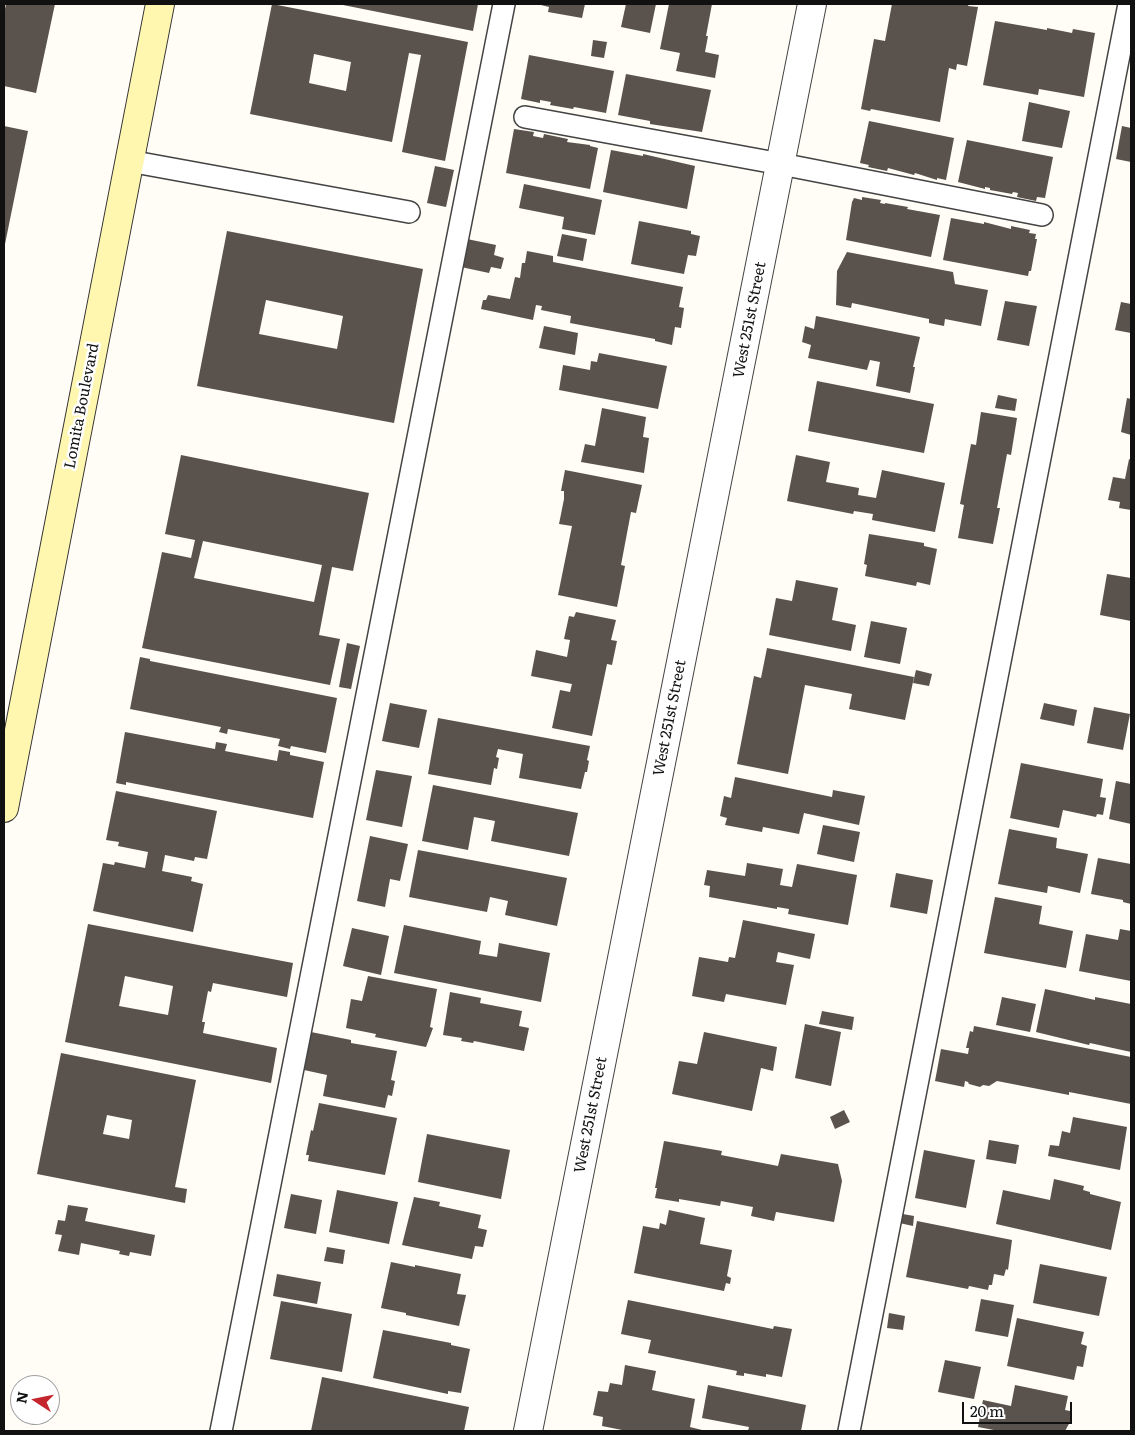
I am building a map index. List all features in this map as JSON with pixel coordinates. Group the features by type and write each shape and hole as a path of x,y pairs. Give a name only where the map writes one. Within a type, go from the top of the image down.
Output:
{"main road":[{"name":"Lomita Boulevard","path":"4,808 160,4"}],"street":[{"name":"West 251st Street","path":"528,1431 812,4"}],"lane":[{"path":"221,1431 504,4"},
{"path":"849,1431 1129,4"},
{"path":"525,116 1042,215"},
{"path":"130,161 409,212"}],"building":[{"path":"6,4 55,4 36,93 4,86 4,14"},
{"path":"272,4 468,42 445,161 402,152 421,55 409,53 392,142 250,114","holes":["314,54 351,62 346,91 309,83"]},
{"path":"338,4 478,4 473,31"},
{"path":"537,4 585,4 582,18 548,12 549,7"},
{"path":"626,4 656,4 650,33 621,27"},
{"path":"669,4 712,4 705,52 719,55 715,78 676,71 680,53 660,49"},
{"path":"892,4 969,4 968,6 978,7 967,66 957,64 956,70 949,68 940,122 871,109 870,111 861,109 874,39 885,41"},
{"path":"995,21 1072,33 1073,29 1095,33 1084,97 1039,89 1038,95 983,85"},
{"path":"593,40 607,42 604,58 591,56"},
{"path":"529,55 614,71 606,113 550,105 551,102 540,100 540,103 521,99"},
{"path":"626,74 711,90 702,132 650,124 650,121 618,115"},
{"path":"1029,102 1070,111 1062,148 1022,141"},
{"path":"869,121 954,138 946,180 937,178 937,180 915,173 914,175 888,168 887,171 868,167 869,165 860,163"},
{"path":"4,126 28,131 5,244 4,244"},
{"path":"1122,126 1131,128 1131,162 1116,159"},
{"path":"514,129 534,132 533,136 543,138 544,134 568,139 567,142 598,148 590,189 506,173"},
{"path":"967,140 1053,157 1045,198 1037,197 1036,201 1017,197 1018,193 1013,192 1012,194 990,190 990,188 985,187 985,189 958,182"},
{"path":"611,150 643,156 643,154 695,166 687,209 603,192"},
{"path":"435,166 454,170 446,207 427,203"},
{"path":"524,184 602,200 595,235 562,229 564,217 519,208"},
{"path":"862,197 881,200 880,203 908,207 907,209 940,215 931,257 846,240 852,202 854,198 862,200"},
{"path":"951,218 984,224 984,222 1011,229 1011,226 1030,230 1029,233 1036,234 1035,239 1037,239 1031,271 1029,271 1028,276 943,260"},
{"path":"639,221 691,231 691,234 700,236 696,256 688,255 684,274 631,264"},
{"path":"227,231 423,269 394,423 197,386","holes":["266,300 343,316 337,349 259,334"]},
{"path":"562,234 587,239 583,261 557,256"},
{"path":"467,239 496,245 494,255 504,258 501,269 491,267 489,273 461,267"},
{"path":"527,251 553,256 553,262 683,287 679,307 684,308 681,328 675,327 672,345 655,341 655,339 570,323 571,316 541,310 542,306 536,305 533,320 481,309 483,300 486,300 488,295 510,299 515,277 520,278 522,263 525,263"},
{"path":"847,252 953,272 955,284 988,290 981,326 945,319 944,326 929,323 929,319 852,303 851,308 836,305 837,271"},
{"path":"1005,301 1037,306 1029,346 997,340"},
{"path":"1121,302 1131,304 1131,333 1115,330"},
{"path":"816,316 920,337 913,367 915,367 910,393 876,386 880,362 870,360 867,370 808,358 811,345 802,342 805,326 814,329"},
{"path":"544,326 578,333 575,355 539,348"},
{"path":"599,353 667,366 658,409 559,390 563,365 590,370 591,361 597,362"},
{"path":"817,381 934,404 924,453 808,431"},
{"path":"998,395 1017,399 1015,411 995,408"},
{"path":"1127,398 1131,399 1131,435 1121,432"},
{"path":"602,408 646,417 643,437 649,438 644,473 581,462 585,444 595,446"},
{"path":"981,412 1017,418 1011,455 1007,454 997,508 1000,508 993,544 958,538 964,505 960,504 971,444 976,445"},
{"path":"181,455 369,493 353,571 332,567 319,635 340,639 330,685 142,648 162,552 191,558 195,540 165,534","holes":["203,541 322,565 314,602 194,578"]},
{"path":"796,455 830,462 826,482 859,488 858,495 876,498 882,470 945,483 935,532 872,520 873,514 854,511 853,514 787,501"},
{"path":"1129,459 1131,460 1131,510 1119,508 1120,502 1108,500 1113,477 1125,479"},
{"path":"565,470 642,485 636,513 631,512 621,565 625,566 617,607 558,595 572,526 559,524 564,499 564,491 561,491"},
{"path":"869,534 924,543 924,546 937,549 930,585 917,582 916,586 865,576 867,565 864,564"},
{"path":"1107,574 1131,578 1131,621 1100,615"},
{"path":"796,580 838,588 832,620 856,625 851,651 769,635 776,598 792,601"},
{"path":"576,612 616,620 611,640 617,641 612,665 607,664 592,736 552,728 560,690 570,692 572,684 531,676 536,650 567,657 570,640 564,639 569,616 574,617"},
{"path":"871,621 907,628 900,664 864,657"},
{"path":"347,643 360,646 351,689 339,687"},
{"path":"767,648 914,677 905,720 849,709 852,694 805,685 788,774 737,764 754,676 761,678"},
{"path":"140,657 150,659 150,661 337,698 326,753 291,746 290,749 278,746 280,739 228,729 227,734 219,732 221,727 130,709"},
{"path":"916,670 932,674 929,686 913,683"},
{"path":"390,703 427,710 419,748 382,741"},
{"path":"1044,703 1077,710 1074,726 1040,719"},
{"path":"1094,707 1130,714 1123,750 1087,743"},
{"path":"438,718 590,746 587,772 585,772 581,789 519,778 523,754 498,749 496,757 499,758 497,769 494,768 491,785 428,774"},
{"path":"125,732 215,749 216,742 227,744 225,751 277,761 279,750 290,752 290,755 324,762 313,818 126,782 126,785 116,783"},
{"path":"1021,763 1103,779 1100,797 1106,798 1103,815 1097,814 1096,817 1063,810 1059,828 1010,818"},
{"path":"376,770 412,776 402,827 366,820"},
{"path":"735,777 832,797 833,790 865,796 859,825 804,813 799,834 763,827 762,832 725,825 727,818 720,816 724,796 731,798"},
{"path":"1116,781 1131,784 1131,824 1109,819"},
{"path":"433,785 578,813 569,856 491,841 495,821 474,817 468,850 422,841"},
{"path":"116,791 217,811 207,859 195,857 194,861 165,855 162,871 192,877 191,881 203,884 193,932 93,911 103,863 114,865 115,862 145,868 148,852 118,846 119,842 106,840"},
{"path":"823,825 860,832 854,862 817,854"},
{"path":"1009,829 1057,838 1056,848 1088,854 1080,893 1048,886 1047,893 998,884"},
{"path":"370,836 408,844 400,881 390,879 385,907 357,901"},
{"path":"418,850 567,878 557,926 505,915 508,901 490,897 487,912 409,897"},
{"path":"1098,858 1131,864 1131,904 1123,902 1123,900 1091,894"},
{"path":"747,863 783,869 780,885 792,887 797,864 857,875 848,925 788,914 789,909 777,907 777,909 709,897 710,886 704,885 707,870 745,876"},
{"path":"896,873 933,880 927,914 890,907"},
{"path":"995,897 1042,906 1039,924 1073,931 1066,968 984,953"},
{"path":"743,920 815,934 810,959 778,952 776,962 794,965 786,1005 726,994 724,1002 692,996 699,957 728,962 729,957 735,958"},
{"path":"88,924 293,963 287,997 213,983 211,992 208,991 202,1022 205,1022 203,1033 277,1048 271,1083 65,1042","holes":["125,976 173,986 168,1015 119,1006"]},
{"path":"404,925 481,941 479,954 497,957 499,943 550,953 541,1002 394,973"},
{"path":"352,928 389,936 381,975 343,966"},
{"path":"1120,929 1131,931 1131,981 1079,971 1086,934 1118,940"},
{"path":"368,976 437,989 430,1027 433,1028 426,1047 375,1037 376,1034 346,1028 351,999 362,1001"},
{"path":"1045,989 1095,1000 1095,997 1131,1004 1131,1052 1090,1043 1089,1045 1036,1032"},
{"path":"450,992 481,998 480,1003 522,1011 519,1026 529,1028 524,1051 474,1041 473,1043 461,1041 462,1038 443,1035"},
{"path":"1002,997 1036,1004 1030,1032 996,1025"},
{"path":"822,1011 854,1017 852,1030 819,1024"},
{"path":"805,1024 841,1032 831,1086 795,1078"},
{"path":"974,1026 1131,1057 1131,1104 1069,1092 1069,1095 997,1081 989,1086 983,1085 980,1087 965,1081 964,1087 935,1081 941,1049 968,1054 969,1048 966,1048 970,1031 973,1032"},
{"path":"311,1032 351,1040 351,1043 397,1051 391,1080 395,1081 392,1096 388,1095 385,1108 323,1096 327,1075 304,1070"},
{"path":"704,1032 777,1047 773,1071 761,1068 752,1111 672,1094 679,1061 697,1064"},
{"path":"61,1053 196,1080 175,1187 187,1189 185,1203 37,1174","holes":["107,1115 132,1120 129,1139 103,1134"]},
{"path":"319,1103 397,1118 385,1175 308,1161 309,1155 306,1155"},
{"path":"844,1110 850,1122 835,1129 830,1117"},
{"path":"1073,1117 1127,1127 1120,1170 1048,1156 1050,1145 1059,1146 1062,1131 1070,1133"},
{"path":"427,1134 510,1150 501,1199 418,1182"},
{"path":"989,1140 1019,1145 1016,1164 986,1159"},
{"path":"664,1141 722,1151 721,1155 778,1166 781,1154 838,1164 842,1181 834,1222 776,1212 774,1221 751,1216 753,1207 721,1201 720,1206 679,1199 679,1202 655,1198 657,1188 655,1188"},
{"path":"924,1150 975,1160 966,1208 915,1198"},
{"path":"1054,1179 1084,1186 1083,1190 1090,1192 1090,1194 1121,1202 1111,1250 996,1224 1003,1190 1050,1200"},
{"path":"337,1190 398,1202 389,1244 329,1232"},
{"path":"291,1194 322,1200 316,1234 284,1228"},
{"path":"414,1197 440,1202 439,1206 481,1215 478,1228 487,1230 483,1247 475,1246 472,1259 402,1245"},
{"path":"68,1205 88,1208 85,1221 155,1235 151,1256 130,1252 129,1256 119,1254 120,1251 81,1243 79,1255 58,1251 62,1235 55,1234 58,1220 65,1221"},
{"path":"669,1210 705,1218 700,1244 732,1250 727,1276 731,1278 730,1284 726,1283 724,1291 634,1273 643,1226 659,1229 660,1223 666,1225"},
{"path":"897,1213 914,1216 913,1226 895,1222"},
{"path":"917,1221 1012,1240 1008,1270 1006,1269 1004,1276 994,1274 992,1285 989,1285 988,1290 969,1286 968,1289 906,1277"},
{"path":"327,1247 345,1250 343,1264 324,1261"},
{"path":"391,1262 461,1274 457,1294 466,1295 459,1326 381,1308"},
{"path":"1040,1264 1107,1277 1099,1316 1033,1303"},
{"path":"277,1274 321,1282 317,1304 273,1296"},
{"path":"981,1299 1014,1305 1008,1337 975,1331"},
{"path":"628,1300 773,1329 774,1326 792,1329 782,1377 766,1374 766,1377 744,1373 744,1376 736,1375 737,1371 648,1353 651,1340 621,1334"},
{"path":"281,1301 352,1314 342,1372 270,1359"},
{"path":"889,1313 905,1316 903,1330 887,1328"},
{"path":"1017,1318 1084,1332 1081,1344 1087,1346 1083,1367 1077,1366 1074,1380 1007,1366"},
{"path":"383,1330 451,1343 451,1345 470,1349 461,1393 448,1391 448,1394 373,1378"},
{"path":"945,1360 981,1367 974,1399 938,1392"},
{"path":"625,1365 656,1371 652,1390 695,1399 690,1427 706,1431 627,1431 602,1426 603,1417 593,1415 598,1391 608,1392 610,1383 622,1385"},
{"path":"322,1377 469,1407 464,1431 311,1431"},
{"path":"708,1385 806,1405 801,1431 748,1431 749,1427 702,1418"},
{"path":"1015,1385 1068,1396 1065,1410 1070,1411 1072,1415 1065,1431 999,1431 978,1427 983,1400 1011,1406"}]}
